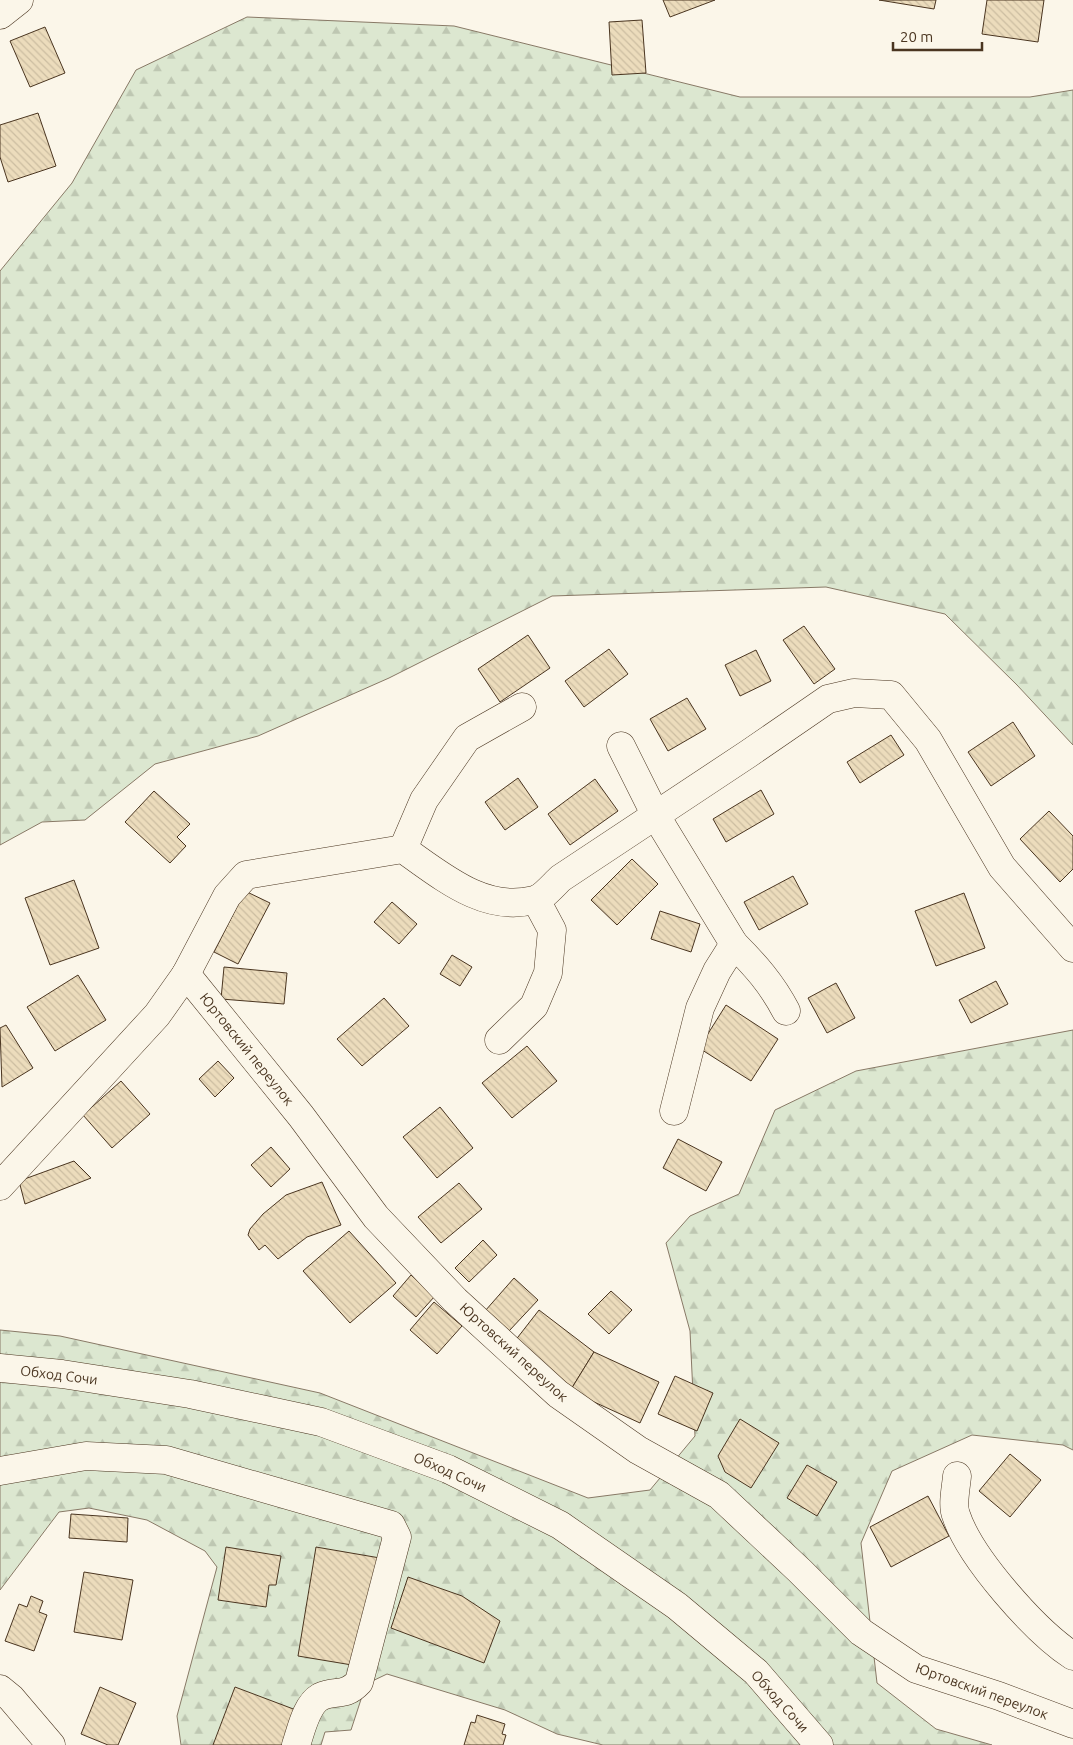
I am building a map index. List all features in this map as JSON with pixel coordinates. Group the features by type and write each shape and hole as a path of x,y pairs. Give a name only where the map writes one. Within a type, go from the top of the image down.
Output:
{"main road":[{"path":"0,16 19,0"},
{"path":"0,1186 157,1015 186,974 227,896 246,875 403,849 458,888 488,900 496,903 536,900 560,878 656,816 828,699 854,693 891,695 928,740 1002,867 1073,948"},
{"path":"403,849 424,800 467,738 522,707"},
{"path":"621,746 656,816 734,944 770,983 786,1011"},
{"path":"499,1040 534,1006 548,973 552,930 536,900"},
{"path":"674,1111 700,1008 717,971 734,944"},
{"name":"Юртовский переулок","path":"186,974 301,1116 376,1217 455,1300 558,1394 638,1450 719,1494 861,1632 916,1669 999,1696 1073,1724"},
{"name":"Обход Сочи","path":"0,1368 62,1374 190,1394 321,1422 448,1468 560,1525 677,1606 756,1672 819,1745"},
{"path":"0,1471 86,1456 166,1460 391,1525 397,1537 359,1682 350,1691 321,1697 312,1704 296,1745"},
{"path":"957,1476 955,1514 980,1561 1016,1605 1073,1656"},
{"path":"0,1689 11,1698 51,1745"}],"green space":[{"path":"247,17 454,26 740,97 1030,97 1073,90 1073,745 1017,685 945,614 826,587 552,596 389,678 258,736 155,764 85,820 42,822 0,845 0,271 72,183 136,70"},
{"path":"1073,1030 1073,1450 1063,1445 972,1435 892,1471 861,1543 877,1683 936,1729 992,1745 603,1745 557,1734 505,1710 387,1674 366,1684 351,1730 325,1732 321,1745 181,1745 177,1716 217,1567 205,1551 147,1520 89,1508 59,1512 0,1590 0,1330 60,1336 320,1393 588,1498 650,1490 695,1436 690,1331 666,1243 690,1216 739,1194 775,1110 856,1071"}],"building":[{"path":"663,0 715,0 670,17"},
{"path":"879,0 936,0 934,9"},
{"path":"987,0 1044,0 1038,42 982,34"},
{"path":"642,20 646,73 612,75 609,22"},
{"path":"45,27 65,73 30,87 10,41"},
{"path":"38,113 56,166 8,182 0,157 0,125"},
{"path":"804,626 835,669 814,684 783,640"},
{"path":"528,635 550,668 500,702 478,669"},
{"path":"609,649 628,674 584,707 565,681"},
{"path":"756,650 771,681 740,696 725,665"},
{"path":"687,698 706,729 668,751 650,719"},
{"path":"1013,722 1035,756 991,786 968,752"},
{"path":"891,735 904,755 860,783 847,762"},
{"path":"518,778 538,807 505,830 485,802"},
{"path":"595,779 618,811 570,845 548,814"},
{"path":"761,790 774,814 726,842 713,819"},
{"path":"154,791 190,824 177,837 186,846 170,863 125,822"},
{"path":"1049,811 1073,836 1073,869 1060,882 1020,839"},
{"path":"632,859 658,884 617,925 591,900"},
{"path":"793,876 808,904 759,930 744,902"},
{"path":"74,880 99,948 50,965 25,898"},
{"path":"245,891 270,903 238,964 214,952"},
{"path":"964,893 985,948 936,966 915,911"},
{"path":"392,902 417,924 399,944 374,922"},
{"path":"660,911 700,924 691,952 651,939"},
{"path":"452,955 472,967 460,986 440,974"},
{"path":"224,967 287,973 284,1004 221,999"},
{"path":"78,975 106,1020 55,1051 27,1007"},
{"path":"996,981 1008,1004 971,1023 959,1000"},
{"path":"836,983 855,1018 827,1033 808,998"},
{"path":"384,998 409,1026 362,1066 337,1039"},
{"path":"726,1005 778,1039 751,1081 699,1048"},
{"path":"6,1025 33,1068 2,1087 0,1028"},
{"path":"527,1046 557,1081 512,1118 482,1083"},
{"path":"218,1061 234,1078 215,1097 199,1079"},
{"path":"121,1081 150,1114 112,1148 83,1115"},
{"path":"440,1107 473,1148 437,1178 403,1137"},
{"path":"678,1139 722,1162 706,1191 663,1168"},
{"path":"271,1147 290,1169 271,1187 251,1165"},
{"path":"74,1161 91,1178 25,1204 19,1181"},
{"path":"322,1182 341,1225 307,1237 278,1259 265,1245 259,1250 248,1235 250,1229 263,1214 286,1195"},
{"path":"459,1183 482,1209 441,1243 418,1217"},
{"path":"349,1231 396,1283 350,1323 303,1271"},
{"path":"483,1240 497,1255 469,1282 455,1268"},
{"path":"411,1275 435,1296 416,1317 393,1296"},
{"path":"514,1278 538,1300 509,1331 485,1311"},
{"path":"611,1291 632,1310 609,1334 588,1314"},
{"path":"434,1302 462,1326 437,1354 410,1330"},
{"path":"539,1310 594,1352 570,1391 511,1346"},
{"path":"594,1352 659,1382 640,1423 570,1391"},
{"path":"675,1376 713,1393 697,1431 658,1414"},
{"path":"740,1419 779,1443 751,1488 725,1472 718,1456"},
{"path":"1010,1454 1041,1480 1010,1517 979,1491"},
{"path":"807,1465 837,1482 817,1516 787,1498"},
{"path":"928,1496 949,1536 891,1567 870,1527"},
{"path":"71,1514 128,1518 127,1542 69,1538"},
{"path":"226,1547 281,1556 276,1585 269,1585 266,1607 218,1600"},
{"path":"316,1547 380,1558 358,1666 298,1656"},
{"path":"84,1572 133,1580 122,1640 74,1632"},
{"path":"408,1577 462,1596 500,1621 484,1663 391,1628"},
{"path":"31,1596 43,1601 39,1612 47,1615 34,1651 5,1641 19,1604 27,1607"},
{"path":"100,1687 136,1703 118,1745 108,1745 81,1734"},
{"path":"235,1687 296,1710 283,1745 213,1745"},
{"path":"477,1715 505,1724 502,1734 506,1735 503,1745 464,1745 471,1722 475,1723"}]}
